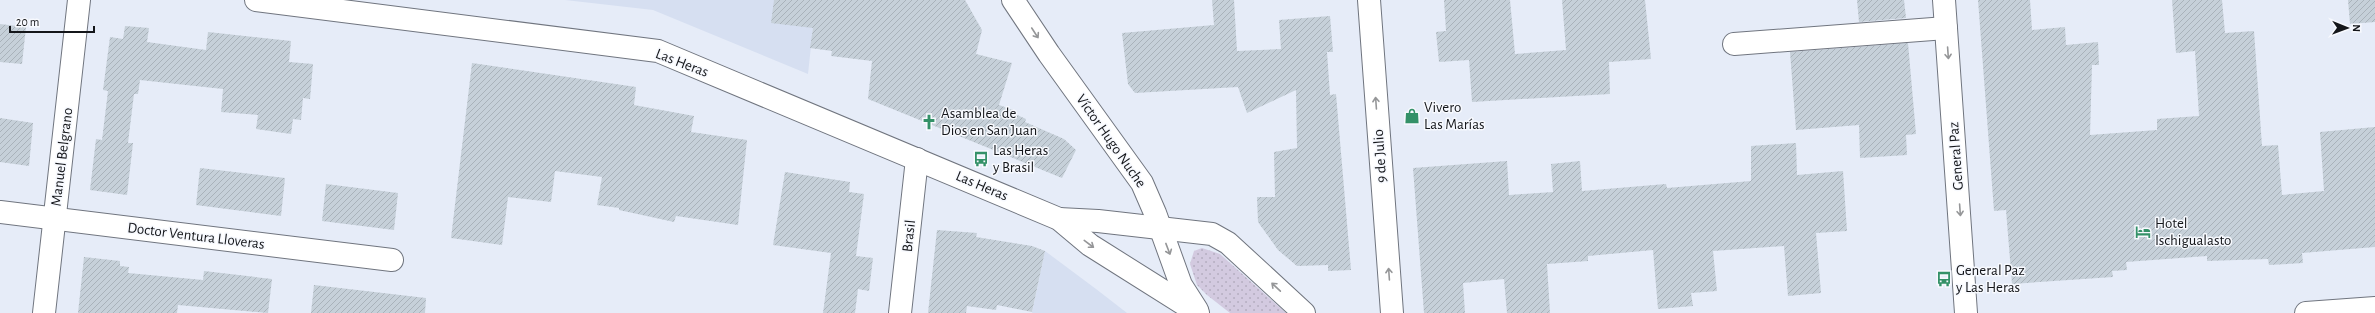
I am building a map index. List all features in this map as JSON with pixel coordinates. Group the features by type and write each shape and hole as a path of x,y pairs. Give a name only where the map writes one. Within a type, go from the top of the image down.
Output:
{"street":[{"name":"Manuel Belgrano","path":"44,313 79,0"},
{"name":"Las Heras","path":"256,0 658,51 1059,219 1090,245 1199,313"},
{"name":"Víctor Hugo Nuche","path":"1014,0 1049,54 1136,174 1149,197 1181,285 1199,313"},
{"name":"9 de Julio","path":"1369,0 1392,313"},
{"name":"General Paz","path":"1944,0 1966,313"},
{"path":"1734,44 1946,28"},
{"name":"Brasil","path":"900,313 917,159"},
{"name":"Doctor Ventura Lloveras","path":"0,212 392,260"},
{"name":"Las Heras","path":"1059,219 1201,232 1221,238 1304,313"},
{"path":"2306,313 2375,308"}],"shaded area":[{"path":"565,0 816,0 808,74 653,10"},
{"path":"1202,248 1220,254 1286,313 1230,313 1197,285 1190,264 1194,251"},
{"path":"1045,251 1096,289 1127,313 1032,313"}],"building":[{"path":"774,0 965,0 982,30 976,54 1012,63 999,105 1016,111 1015,114 1026,119 1025,122 1064,139 1076,150 1062,178 868,99 872,61 831,56 832,51 810,48 813,28 771,23"},
{"path":"1212,0 1234,0 1237,51 1281,49 1279,20 1330,16 1333,52 1327,52 1330,95 1336,94 1351,270 1328,271 1328,265 1297,266 1278,250 1258,222 1257,197 1275,197 1274,152 1297,148 1296,90 1247,113 1238,87 1135,93 1128,84 1122,33 1214,25"},
{"path":"1444,0 1510,0 1515,54 1566,50 1562,0 1645,0 1651,59 1609,62 1610,94 1472,102 1469,60 1439,62 1436,32 1446,31"},
{"path":"1857,0 1904,0 1906,18 1859,22"},
{"path":"1978,0 2030,0 2032,30 2065,27 2066,45 2098,42 2099,65 2092,65 2090,135 2157,130 2157,119 2199,116 2195,51 2176,53 2172,0 2222,0 2225,33 2254,31 2262,146 2278,145 2282,195 2324,191 2320,132 2375,127 2375,247 2302,253 2303,263 2269,265 2268,259 2207,261 2207,256 2126,262 2127,270 2112,271 2113,277 2012,284 2006,210 1994,211"},
{"path":"2348,0 2375,0 2375,22 2350,24"},
{"path":"0,24 26,27 22,64 0,62"},
{"path":"125,26 149,28 147,42 206,50 208,32 291,41 289,62 313,64 310,99 303,98 301,120 293,119 291,134 256,129 258,115 221,112 223,89 140,80 138,94 134,94 128,143 133,143 127,195 90,190 96,139 102,140 108,91 103,90 110,37 123,39"},
{"path":"1908,43 1916,134 1906,135 1907,155 1860,158 1859,125 1796,130 1790,52"},
{"path":"472,63 636,87 634,105 694,116 691,132 747,140 738,225 676,216 674,222 619,210 619,208 597,205 602,177 555,171 551,202 508,197 502,245 451,238"},
{"path":"0,118 33,123 29,166 0,162"},
{"path":"1796,143 1797,175 1843,171 1847,231 1816,233 1821,293 1788,296 1784,246 1713,251 1717,291 1691,293 1693,306 1658,309 1653,250 1588,256 1588,261 1547,264 1550,313 1507,313 1504,279 1463,283 1465,313 1424,313 1413,168 1507,161 1509,195 1553,192 1551,164 1580,161 1582,191 1666,184 1667,188 1751,181 1751,146"},
{"path":"200,168 285,178 281,216 196,205"},
{"path":"785,172 850,182 849,192 864,194 856,256 873,258 869,291 858,289 855,313 823,313 831,253 773,245"},
{"path":"326,184 398,193 394,230 322,221"},
{"path":"937,230 977,233 976,237 1032,246 1045,251 1032,312 997,305 996,310 967,306 966,313 928,313"},
{"path":"84,257 120,261 120,266 129,267 128,273 203,280 204,271 272,279 268,313 178,305 177,313 78,313"},
{"path":"314,285 426,298 425,313 311,313"}],"place":[{"name":"Vivero Las Marías","path":"1412,116"},
{"name":"Asamblea de Dios en San Juan","path":"929,122"},
{"name":"Las Heras y Brasil","path":"981,159"},
{"name":"Hotel Ischigualasto","path":"2143,232"},
{"name":"General Paz y Las Heras","path":"1944,279"}]}
